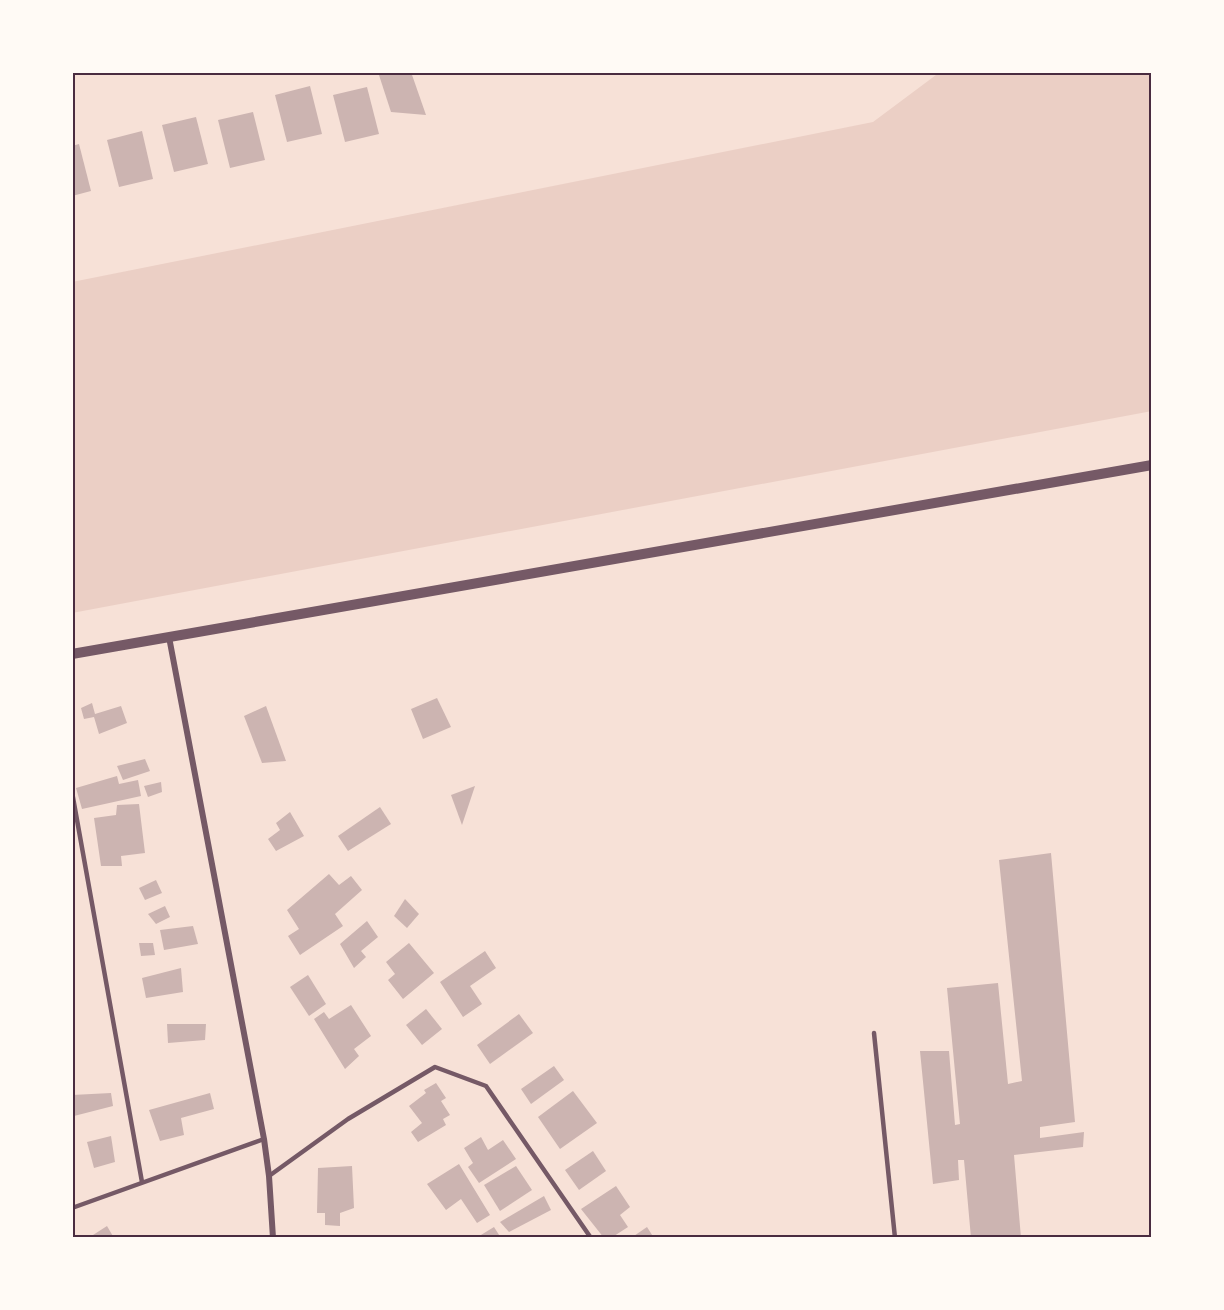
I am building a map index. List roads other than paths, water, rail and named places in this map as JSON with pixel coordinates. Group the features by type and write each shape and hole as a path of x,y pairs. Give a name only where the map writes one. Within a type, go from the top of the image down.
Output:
{"street":[{"path":"72,654 341,609 848,516 1152,465"},
{"path":"169,636 264,1140 273,1238"}],"lane":[{"path":"72,792 142,1182"},
{"path":"874,1033 895,1238"},
{"path":"269,1176 348,1119 435,1067 486,1086 591,1238"},
{"path":"72,1208 264,1140"}]}
